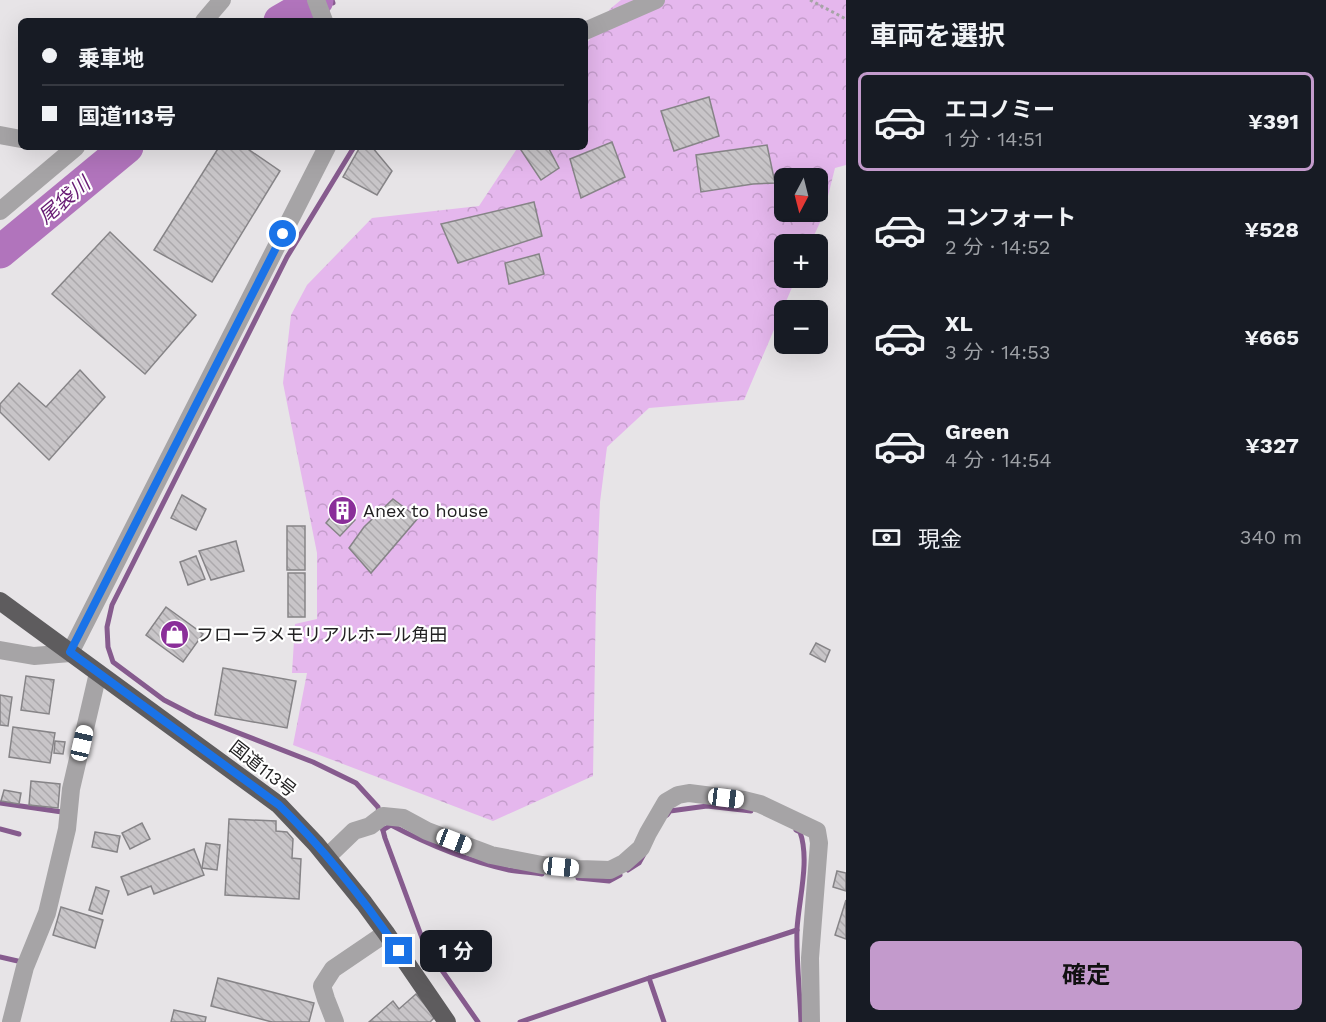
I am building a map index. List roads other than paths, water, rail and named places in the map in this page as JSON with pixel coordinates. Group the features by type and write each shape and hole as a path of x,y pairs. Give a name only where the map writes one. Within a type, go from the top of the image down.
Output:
{"highway":[{"name":"国道113号","path":"0,602 279,805 327,857 386,933 447,1022"}],"street":[{"path":"207,18 222,0"},
{"path":"588,30 656,0"},
{"path":"0,135 18,138"},
{"path":"0,211 66,150"},
{"path":"0,650 34,656 70,652 325,150"},
{"path":"11,1022 25,968 47,914 67,829 71,789 98,673"},
{"path":"327,857 354,831 370,826 383,816 404,818 427,831 491,855 542,865 610,870 624,863 641,848 666,802 678,795 688,793 760,804 817,831 819,843 810,958 811,1022"},
{"path":"335,1022 322,986 333,969 386,933"}],"waterway":[{"name":"尾袋川","path":"285,18 317,0"},
{"name":"尾袋川","path":"0,252 123,150"},
{"path":"352,150 287,257 112,605 107,627 108,647 113,662 164,700 195,716 313,762 356,783 378,807 379,814"},
{"path":"0,803 62,812"},
{"path":"667,815 670,811 707,806 751,811"},
{"path":"381,823 425,946 478,1022"},
{"path":"383,830 391,825 479,862 509,870 542,874"},
{"path":"0,829 19,834"},
{"path":"796,830 800,832 804,855 797,929 801,1022"},
{"path":"628,870 639,863 644,854"},
{"path":"578,878 609,881 620,875"},
{"path":"520,1022 797,930"},
{"path":"0,957 22,962"},
{"path":"649,978 664,1022"}],"place":[{"name":"Anex to house","path":"342,511"},
{"name":"フローラメモリアルホール角田","path":"175,635"}]}
